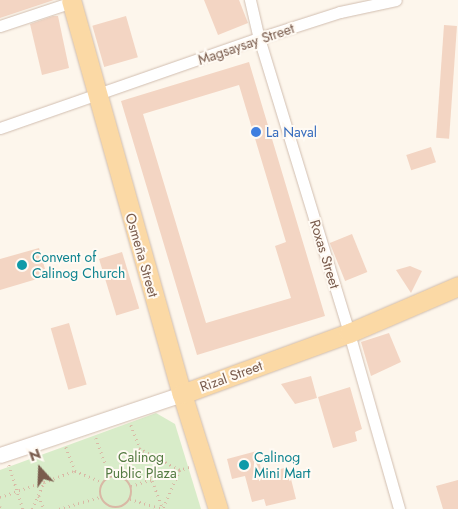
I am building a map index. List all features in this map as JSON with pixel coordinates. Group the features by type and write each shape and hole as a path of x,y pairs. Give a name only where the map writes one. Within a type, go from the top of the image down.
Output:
{"main road":[{"name":"Osmeña Street","path":"72,1 182,394 218,509"},
{"name":"Rizal Street","path":"182,394 349,333 458,286"}],"street":[{"name":"Roxas Street","path":"250,0 259,38 349,333 399,509"},
{"name":"Magsaysay Street","path":"0,128 259,38 340,12 396,0"},
{"path":"0,26 72,1"},
{"name":"Rizal Street","path":"3,454 182,394"}],"path":[{"path":"126,412 162,509"},
{"path":"90,424 110,476"},
{"path":"61,434 75,471"},
{"path":"140,448 180,470"},
{"path":"123,477 140,448"},
{"path":"3,454 23,509"},
{"path":"131,486 203,462"},
{"path":"162,509 180,470"},
{"path":"0,497 75,471 102,482"},
{"path":"110,476 123,477 131,486 130,499 121,508 107,508 100,497 102,482 110,476"},
{"path":"32,509 44,482"},
{"path":"38,495 44,509"},
{"path":"59,509 100,497"},
{"path":"130,499 162,509"},
{"path":"0,507 4,509"}],"green space":[{"name":"Calinog Public Plaza","path":"156,413 175,424 201,509 0,509 0,470"}],"building":[{"path":"0,0 54,0 0,18"},
{"path":"204,0 239,0 248,23 218,35"},
{"path":"58,16 69,68 42,75 30,24"},
{"path":"126,16 138,57 104,67 92,26"},
{"path":"444,25 457,26 449,139 436,138"},
{"path":"249,62 325,316 197,355 121,101","holes":["239,85 286,242 275,246 291,298 206,323 143,114"]},
{"path":"431,147 436,162 411,170 406,155"},
{"path":"352,234 367,272 345,281 330,243"},
{"name":"Convent of Calinog Church","path":"39,248 47,276 0,290 0,259"},
{"path":"122,252 139,308 116,315 99,259"},
{"path":"410,266 422,271 411,293 396,270"},
{"path":"69,323 87,385 68,390 51,328"},
{"path":"389,333 401,362 371,376 361,342"},
{"path":"311,376 317,398 295,404 281,384"},
{"path":"350,387 362,429 355,432 357,441 333,448 318,397"},
{"path":"257,451 262,474 288,467 296,499 266,506 264,499 252,502 245,476 232,479 227,459"},
{"path":"458,480 458,509 443,509 436,486"}],"place":[{"name":"La Naval","path":"256,132"},
{"name":"Convent of Calinog Church","path":"22,265"},
{"name":"Calinog Mini Mart","path":"244,465"}]}
